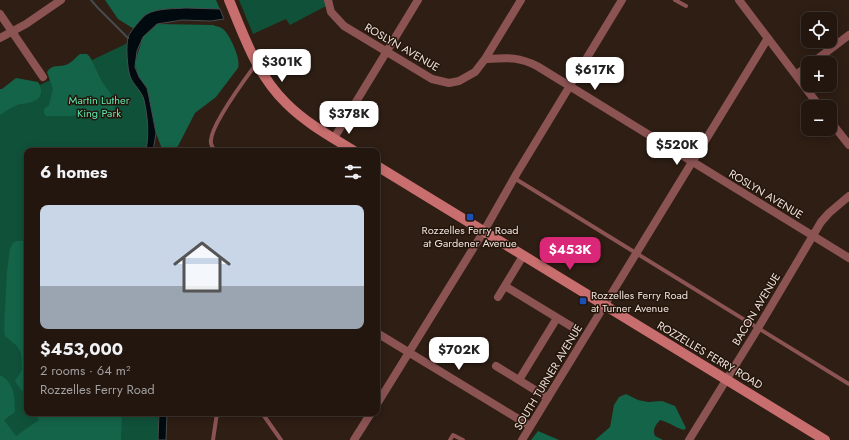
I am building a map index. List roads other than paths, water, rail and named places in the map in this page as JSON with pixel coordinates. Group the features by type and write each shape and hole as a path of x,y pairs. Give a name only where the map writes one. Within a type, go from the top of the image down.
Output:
{"street":[{"path":"0,38 26,24 60,0"},
{"path":"229,0 256,64 273,89 286,103 306,120 349,148"},
{"name":"ROSLYN AVENUE","path":"328,0 331,12 344,26 428,78 445,82 459,81 480,67 485,59 511,58 525,60 849,258"},
{"path":"334,138 418,0"},
{"path":"485,59 521,0"},
{"path":"380,399 484,231 514,178 622,0"},
{"path":"739,0 815,100"},
{"path":"0,14 43,77"},
{"path":"821,56 849,35"},
{"name":"SOUTH TURNER AVENUE","path":"522,440 768,38"},
{"path":"796,75 801,71"},
{"path":"837,130 849,145"},
{"name":"ROZZELLES FERRY ROAD","path":"380,168 825,440"},
{"name":"BACON AVENUE","path":"689,440 758,329 821,222 849,196"},
{"path":"498,297 523,256"},
{"path":"504,286 574,328"},
{"path":"519,380 557,318"},
{"path":"380,334 530,426"},
{"path":"496,366 548,398"},
{"path":"354,440 369,416"}],"lane":[{"path":"675,0 686,6"},
{"path":"213,148 211,146 211,135 239,88 256,64"},
{"path":"514,178 849,384"},
{"path":"213,440 217,416"},
{"path":"264,416 281,440"},
{"path":"450,440 453,435 463,440"}],"waterway":[{"path":"91,0 128,38"}],"place":[{"name":"Rozzelles Ferry Road at Gardener Avenue","path":"470,217"},
{"name":"Rozzelles Ferry Road at Turner Avenue","path":"583,301"}],"park label":[{"name":"Martin Luther King Park","path":"99,106"}]}
